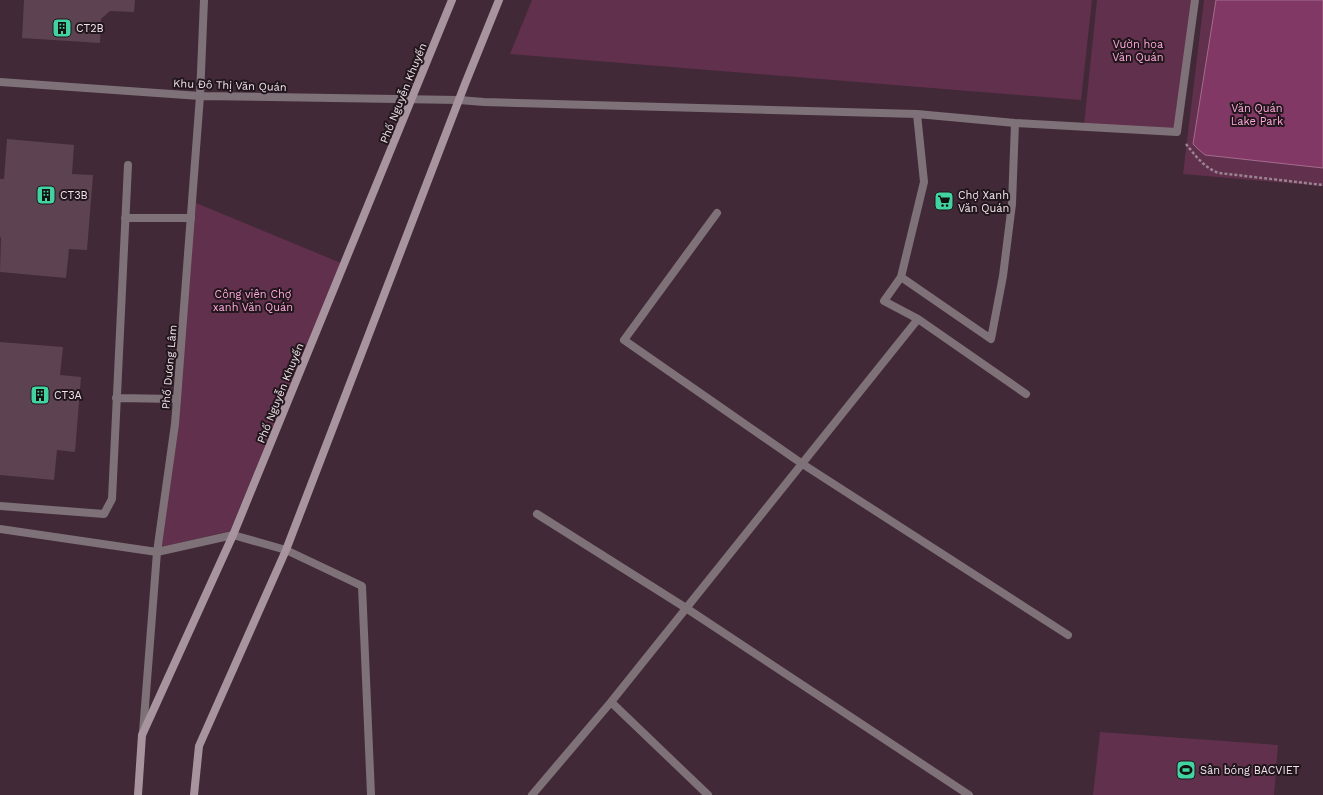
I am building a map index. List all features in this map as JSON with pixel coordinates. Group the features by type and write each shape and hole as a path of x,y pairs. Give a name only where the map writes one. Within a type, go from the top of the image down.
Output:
{"street":[{"name":"Phố Dương Lâm","path":"142,735 157,552 175,424 200,96 204,0"},
{"name":"Phố Nguyễn Khuyến","path":"138,795 142,735 233,535 452,0"},
{"path":"194,795 198,746 286,550 499,0"},
{"path":"1177,132 1194,0"},
{"name":"Khu Đô Thị Văn Quán","path":"0,82 200,96 459,100 917,114 1015,123 1177,132"},
{"path":"917,114 924,182 901,277 884,301 918,319 1026,394"},
{"path":"901,277 991,339 1003,276 1012,204 1015,123"},
{"path":"0,506 104,514 112,499 128,164"},
{"path":"717,213 624,340 801,463 1068,635"},
{"path":"126,218 191,218"},
{"path":"532,795 611,702 801,463 918,319"},
{"path":"116,398 177,399"},
{"path":"537,514 686,608 969,795"},
{"path":"0,529 157,552 233,535 286,550 362,586 371,795"},
{"path":"611,702 708,795"}],"path":[{"path":"1177,132 1199,160 1212,171 1323,184"}],"green space":[{"path":"532,0 1092,0 1081,100 510,54"},
{"name":"Vườn hoa Văn Quán","path":"1097,0 1192,0 1174,129 1084,125"},
{"name":"Văn Quán Lake Park","path":"1204,0 1323,0 1323,186 1183,174"},
{"name":"Công viên Chợ xanh Văn Quán","path":"196,203 341,263 230,531 161,547"},
{"name":"Sân bóng BACVIET","path":"1100,732 1278,745 1274,795 1093,795"}],"shaded area":[{"name":"Văn Quán Lake Park","path":"1216,0 1323,0 1323,168 1205,155 1193,144"}],"building":[{"name":"CT2B","path":"24,0 135,0 134,12 110,11 101,19 100,43 22,38"},
{"name":"CT3B","path":"7,139 74,145 72,174 93,175 87,250 69,249 66,278 0,272 0,179 4,179"},
{"name":"CT3A","path":"0,342 63,347 60,375 81,377 75,452 57,450 54,480 0,475"}],"place":[{"name":"CT2B","path":"62,28"},
{"name":"CT3B","path":"46,195"},
{"name":"Chợ Xanh Văn Quán","path":"944,201"},
{"name":"CT3A","path":"40,395"},
{"name":"Sân bóng BACVIET","path":"1186,770"}]}
